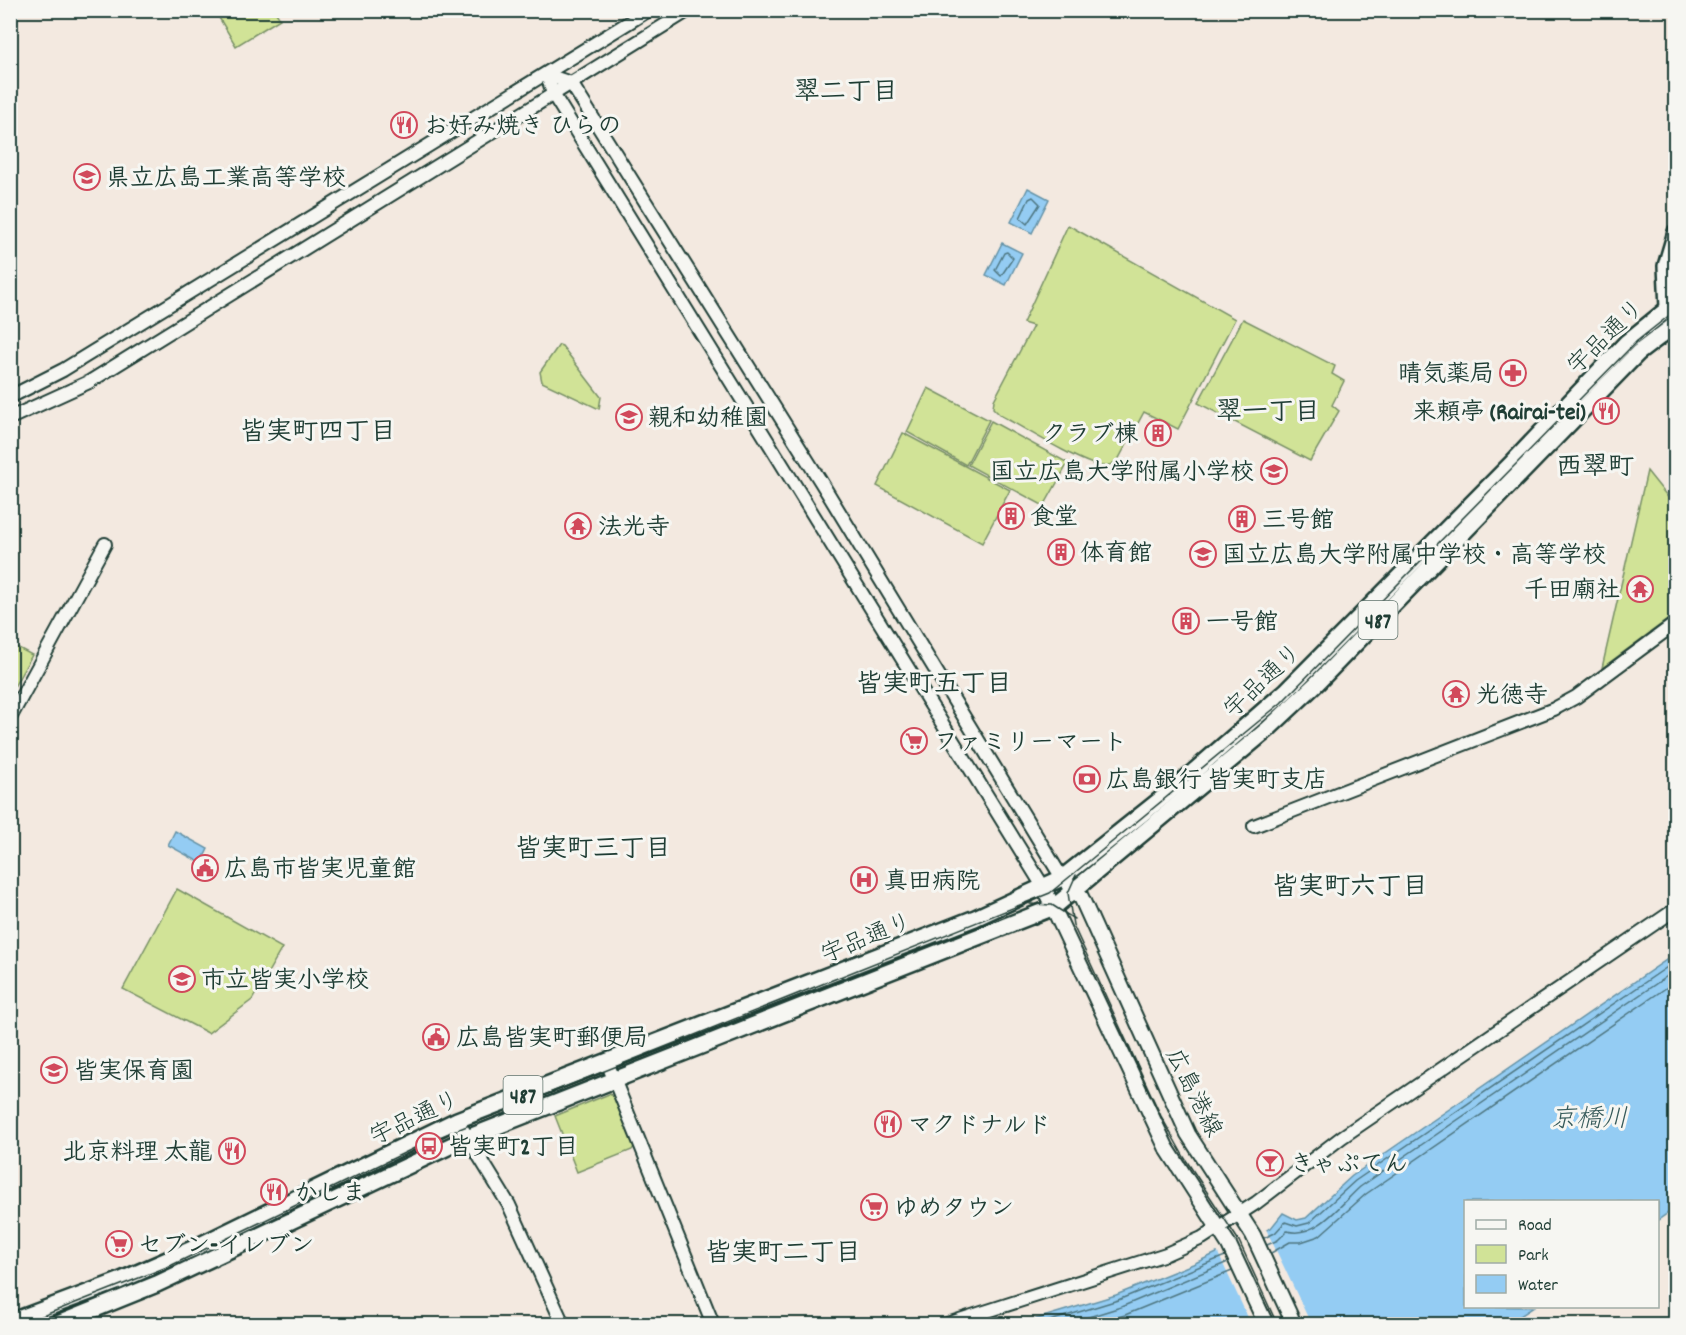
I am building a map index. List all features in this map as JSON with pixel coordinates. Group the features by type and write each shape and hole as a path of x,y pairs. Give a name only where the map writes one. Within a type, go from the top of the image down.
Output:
{"main road":[{"path":"1672,305 1666,266 1676,232"},
{"path":"1670,328 1676,285"},
{"name":"宇品通り","path":"10,1322 119,1281 184,1253 457,1120 1044,888 1062,878 1176,787 1286,691 1511,464 1627,342 1672,305"},
{"name":"宇品通り","path":"58,1324 157,1284 467,1138 1054,907 1268,729 1309,690 1638,353 1670,328"},
{"name":"広島港線","path":"1062,878 1076,891 1188,1134 1253,1234 1294,1324"},
{"name":"広島港線","path":"1044,888 1166,1147 1230,1245 1266,1324"}],"street":[{"path":"10,397 63,370 650,10"},
{"path":"10,418 89,382 689,10"},
{"path":"547,75 571,83 821,482 1062,878"},
{"path":"547,75 553,94 1044,888"},
{"path":"10,718 105,544"},
{"path":"1254,826 1554,709 1576,697 1676,623"},
{"path":"947,1324 1166,1254 1219,1227 1241,1214 1342,1137 1676,909"},
{"path":"607,1062 713,1324"},
{"path":"457,1120 509,1205 562,1324"}],"green space":[{"path":"215,11 275,11 280,19 236,46"},
{"path":"1068,225 1235,319 1178,429 1144,412 1118,460 1105,466 1092,464 1066,452 1000,415 993,408 994,400 1033,326 1023,323"},
{"path":"1243,319 1335,366 1332,374 1344,381 1332,405 1339,411 1310,461 1198,403"},
{"path":"559,345 601,397 599,409 542,382 540,372"},
{"path":"928,388 989,420 966,465 907,432"},
{"path":"991,421 1068,463 1044,506 968,465"},
{"path":"903,433 1010,490 982,543 877,486"},
{"path":"1647,471 1675,506 1675,614 1602,668"},
{"path":"11,644 32,655 11,692"},
{"path":"177,889 282,948 252,1000 208,1033 123,989"},
{"path":"609,1094 617,1098 636,1144 632,1150 577,1172 555,1116"}],"water":[{"path":"1028,188 1049,199 1032,233 1011,222"},
{"path":"1002,243 1022,253 1006,285 986,275"},
{"path":"175,831 208,849 201,863 168,845"},
{"name":"京橋川","path":"1675,954 1675,1208 1659,1219 1659,1200 1464,1200 1464,1308 1532,1308 1508,1324 1020,1324 1116,1295 1193,1264 1271,1228 1283,1213 1297,1220 1306,1218 1352,1176"}],"pier":[{"path":"1266,1229 1311,1324 1251,1324 1217,1251"}],"tram line":[{"path":"22,1324 172,1265 427,1142 1050,893 1281,703 1637,341 1676,310"},
{"path":"1076,875 1068,893 1073,925 1161,1116 1184,1157 1239,1241 1277,1324"},
{"path":"1030,904 1052,905 1074,919"}],"place":[{"name":"お好み焼き ひらの","path":"404,125"},
{"name":"県立広島工業高等学校","path":"87,177"},
{"name":"晴気薬局","path":"1513,373"},
{"name":"来頼亭 (Rairai-tei)","path":"1606,411"},
{"name":"親和幼稚園","path":"629,417"},
{"name":"クラブ棟","path":"1158,433"},
{"name":"国立広島大学附属小学校","path":"1274,471"},
{"name":"食堂","path":"1011,516"},
{"name":"三号館","path":"1242,519"},
{"name":"法光寺","path":"578,526"},
{"name":"体育館","path":"1061,552"},
{"name":"国立広島大学附属中学校・高等学校","path":"1203,554"},
{"name":"千田廟社","path":"1640,589"},
{"name":"一号館","path":"1186,621"},
{"name":"光徳寺","path":"1456,694"},
{"name":"ファミリーマート","path":"914,741"},
{"name":"広島銀行 皆実町支店","path":"1087,779"},
{"name":"広島市皆実児童館","path":"205,868"},
{"name":"真田病院","path":"864,880"},
{"name":"市立皆実小学校","path":"182,979"},
{"name":"広島皆実町郵便局","path":"436,1037"},
{"name":"皆実保育園","path":"54,1070"},
{"name":"マクドナルド","path":"888,1124"},
{"name":"皆実町2丁目","path":"429,1146"},
{"name":"北京料理 太龍","path":"232,1151"},
{"name":"きゃぷてん","path":"1270,1163"},
{"name":"かしま","path":"274,1192"},
{"name":"ゆめタウン","path":"874,1207"},
{"name":"セブン-イレブン","path":"119,1244"}],"district":[{"name":"翠二丁目","path":"846,90"},
{"name":"翠一丁目","path":"1268,410"},
{"name":"皆実町四丁目","path":"318,430"},
{"name":"西翠町","path":"1595,465"},
{"name":"皆実町五丁目","path":"934,682"},
{"name":"皆実町三丁目","path":"593,847"},
{"name":"皆実町六丁目","path":"1350,885"},
{"name":"皆実町二丁目","path":"783,1251"}]}
